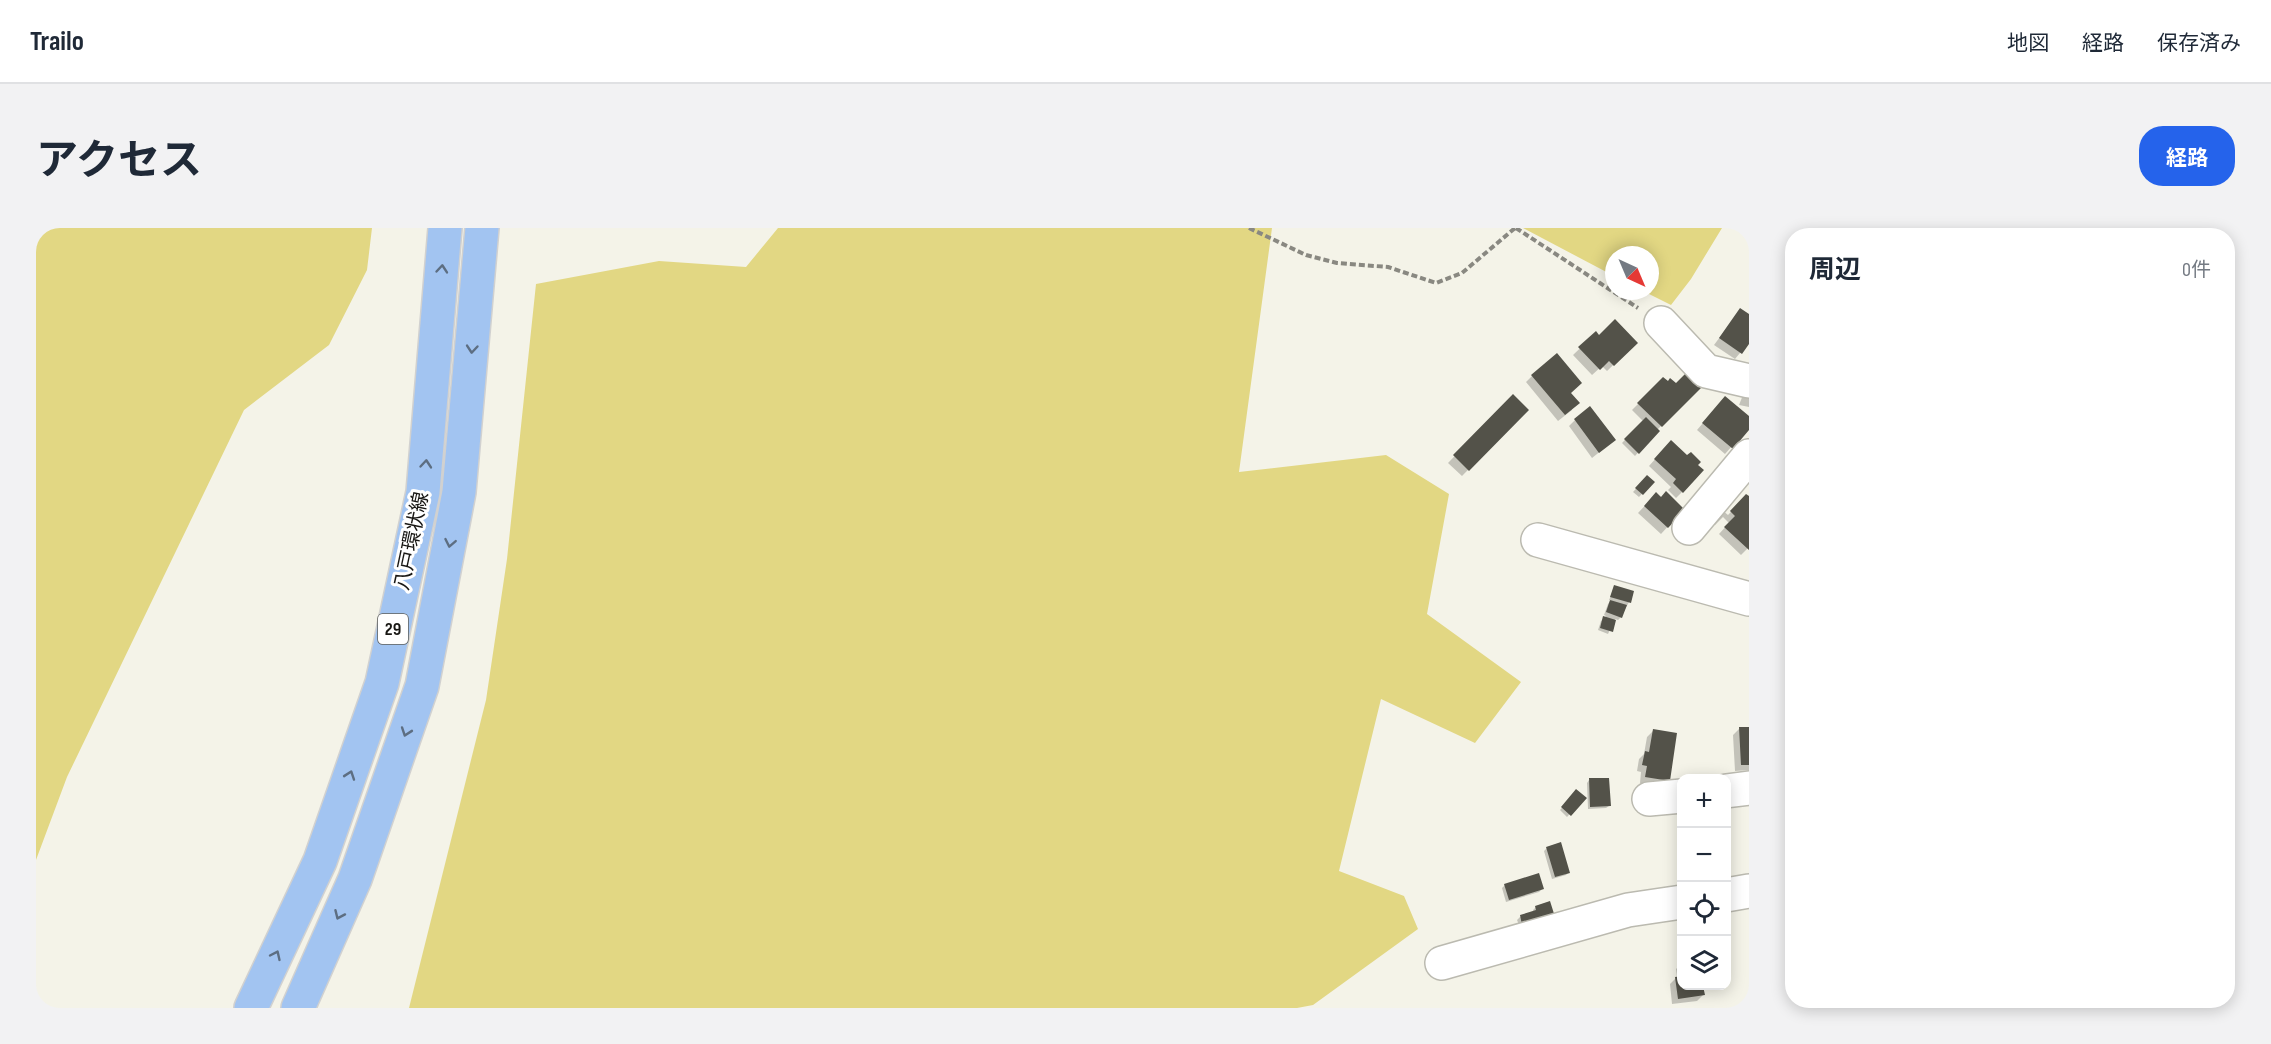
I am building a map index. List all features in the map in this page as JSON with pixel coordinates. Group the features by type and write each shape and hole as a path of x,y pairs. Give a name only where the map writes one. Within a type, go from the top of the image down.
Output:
{"main road":[{"name":"八戸環状線","path":"251,1008 320,861 382,683 423,492 445,228"},
{"name":"八戸環状線","path":"298,1008 355,879 422,686 459,492 482,228"}],"street":[{"path":"1661,323 1706,371 1749,381"},
{"path":"1689,528 1749,456"},
{"path":"1538,540 1749,599"},
{"path":"1731,790 1749,788"},
{"path":"1649,799 1677,796"},
{"path":"1731,894 1749,891"},
{"path":"1442,963 1628,910 1677,903"}],"path":[{"path":"1249,228 1306,255 1337,263 1388,267 1436,283 1462,273 1515,228 1661,323"}],"shaded area":[{"path":"36,228 372,228 367,270 329,345 244,410 67,777 36,860"},
{"path":"778,228 1272,228 1239,472 1386,455 1449,494 1427,614 1521,682 1475,743 1381,699 1339,871 1404,896 1418,929 1313,1005 1297,1008 409,1008 486,700 507,559 536,284 659,261 746,267"},
{"path":"1523,228 1722,228 1691,279 1671,305 1659,299 1659,246 1605,246 1605,271"}],"building":[{"path":"1740,308 1749,314 1749,344 1742,354 1719,338"},
{"path":"1615,319 1638,343 1614,366 1609,361 1600,370 1578,347 1596,331 1599,335"},
{"path":"1557,353 1582,383 1571,393 1580,403 1565,415 1531,375"},
{"path":"1686,373 1701,388 1662,427 1637,403 1663,377 1668,381 1670,378 1676,383"},
{"path":"1513,394 1529,410 1469,471 1453,455"},
{"path":"1725,396 1749,416 1749,430 1733,449 1702,423"},
{"path":"1590,406 1616,440 1599,453 1574,419"},
{"path":"1646,417 1660,431 1639,454 1624,439"},
{"path":"1671,440 1687,455 1691,452 1701,462 1698,465 1704,470 1683,493 1673,483 1676,479 1654,459"},
{"path":"1647,475 1655,482 1643,495 1635,488"},
{"path":"1666,491 1685,510 1668,528 1644,506 1656,492 1661,497"},
{"path":"1746,494 1749,496 1749,550 1724,527 1735,516 1730,511"},
{"path":"1614,585 1634,591 1631,603 1610,597"},
{"path":"1610,600 1627,605 1622,618 1606,612"},
{"path":"1603,616 1616,620 1613,632 1600,628"},
{"path":"1739,727 1749,727 1749,765 1741,765"},
{"path":"1653,729 1677,733 1670,781 1645,777 1647,766 1642,765 1645,751 1649,752"},
{"path":"1589,778 1609,778 1611,806 1590,807"},
{"path":"1576,789 1587,798 1571,816 1561,807"},
{"path":"1561,842 1570,873 1555,877 1546,847"},
{"path":"1539,873 1544,889 1509,900 1504,884"},
{"path":"1550,901 1556,920 1522,925 1520,915 1536,910 1535,906"},
{"path":"1675,977 1677,977 1677,990 1704,990 1705,995 1678,999"}]}
